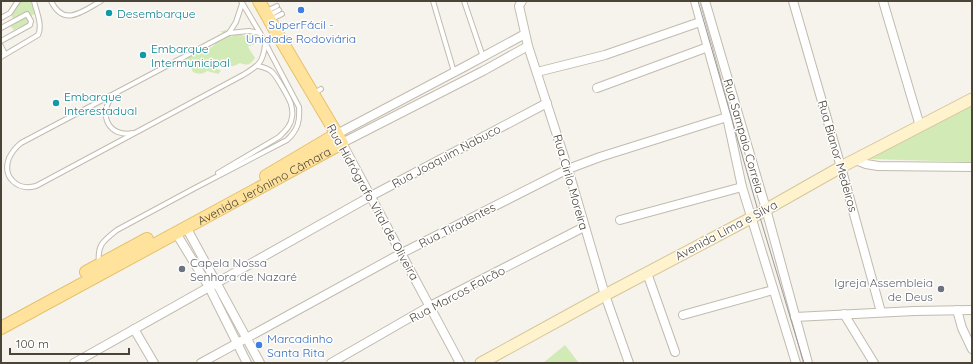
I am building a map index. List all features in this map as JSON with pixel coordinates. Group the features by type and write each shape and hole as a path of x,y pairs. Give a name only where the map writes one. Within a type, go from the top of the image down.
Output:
{"main road":[{"name":"Rua Hidrógrafo Vital de Oliveira","path":"259,1 302,71 317,92 339,138"},
{"name":"Avenida Lima e Silva","path":"481,363 605,295 751,218 841,167 972,99"},
{"name":"Avenida Jerônimo Câmara","path":"1,320 100,269 181,230 339,138"},
{"name":"Avenida Jerônimo Câmara","path":"1,328 100,269 268,175 339,138"}],"street":[{"name":"Rua Cirilo Moreira","path":"522,1 519,6 528,46 568,169 605,295 629,363"},
{"name":"Rua Sampaio Correia","path":"695,1 727,117 742,187 796,363"},
{"name":"Rua Sampaio Correia","path":"705,1 766,209 808,363"},
{"name":"Rua Bianor Medeiros","path":"793,1 881,312"},
{"path":"882,1 920,126"},
{"path":"537,72 605,54 700,22"},
{"name":"Avenida Jerônimo Câmara","path":"339,138 454,72 525,34"},
{"name":"Avenida Jerônimo Câmara","path":"339,138 483,71 528,46"},
{"path":"598,88 708,47"},
{"name":"Rua Joaquim Nabuco","path":"74,363 371,196 547,103"},
{"name":"Rua Tiradentes","path":"201,363 400,254 568,169 600,157 727,117"},
{"name":"Rua Hidrógrafo Vital de Oliveira","path":"339,138 371,196 400,254 430,306 460,363"},
{"path":"856,160 866,164 878,166 972,167"},
{"path":"620,220 742,187"},
{"name":"Rua Marcos Falcão","path":"331,363 430,306 584,227"},
{"path":"181,230 212,285 260,363"},
{"path":"647,273 675,352"},
{"path":"212,285 236,343 247,363"},
{"path":"683,315 773,290"},
{"path":"957,310 962,328 972,349"},
{"path":"795,317 881,312 972,310"},
{"path":"844,314 874,363"},
{"path":"134,329 154,363"}],"lane":[{"path":"1,18 10,13 18,1"},
{"path":"1,46 3,56 38,35 41,28 34,1"},
{"path":"51,1 59,12 67,16 79,14 101,1"},
{"path":"433,1 435,14 454,72"},
{"path":"464,1 483,57"},
{"path":"164,204 287,140 295,132 298,126 300,118 299,107 242,2"},
{"path":"229,33 236,22 242,2"},
{"path":"268,16 279,10 268,16"},
{"path":"1,28 27,14 31,22 30,25 1,41"},
{"path":"260,33 248,31 229,33 21,143 15,148 8,160 8,172 10,176 17,185 23,187 36,186 138,132 220,85 258,66 264,56 265,45"},
{"path":"100,269 98,253 100,246 117,230 260,148 278,137 286,130 293,115 292,105 272,72 264,67 258,66"},
{"path":"116,93 109,101 106,108 106,117 109,125 117,132 122,134 138,132"}],"green space":[{"path":"19,1 33,1 37,9 35,14 32,15 32,21 14,30 11,27 13,19 11,14 12,7 16,8"},
{"path":"226,30 230,32 231,37 238,33 250,37 255,44 248,47 255,58 249,64 240,63 231,66 229,61 226,65 219,64 216,68 221,71 218,74 207,71 200,74 193,72 187,59 202,51 199,47 212,47 215,44 213,39 222,34 222,32 219,32"},
{"path":"972,104 972,162 869,159"},
{"path":"565,345 579,363 543,363"}],"tram line":[{"path":"698,1 759,214 804,363"}],"place":[{"name":"SuperFácil - Unidade Rodoviária","path":"301,10"},
{"name":"Desembarque","path":"109,13"},
{"name":"Embarque Intermunicipal","path":"143,55"},
{"name":"Embarque Interestadual","path":"56,103"},
{"name":"Capela Nossa Senhora de Nazaré","path":"182,269"},
{"name":"Igreja Assembleia de Deus","path":"941,289"},
{"name":"Marcadinho Santa Rita","path":"259,345"}]}
